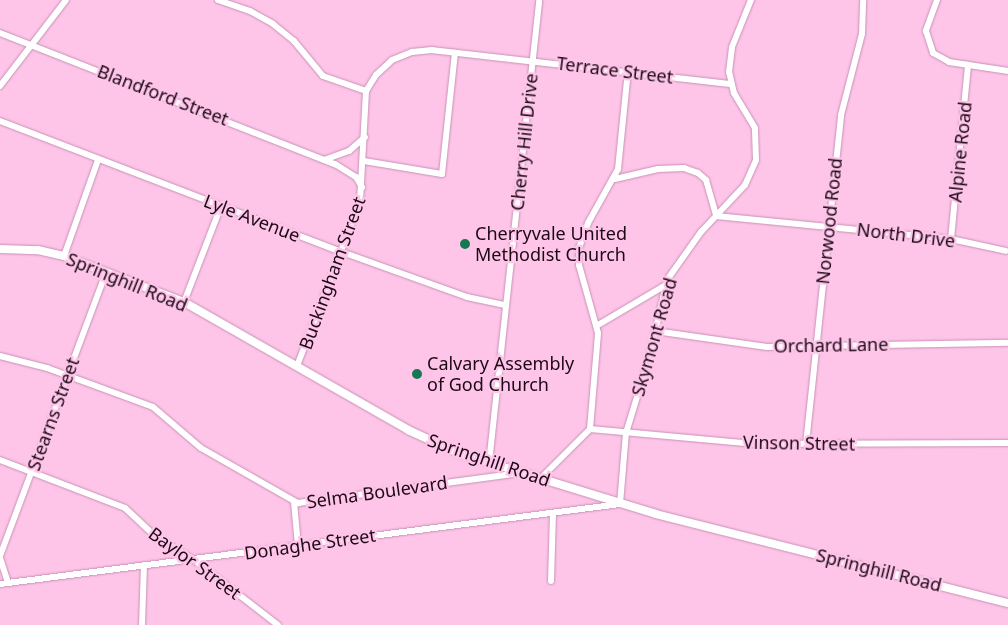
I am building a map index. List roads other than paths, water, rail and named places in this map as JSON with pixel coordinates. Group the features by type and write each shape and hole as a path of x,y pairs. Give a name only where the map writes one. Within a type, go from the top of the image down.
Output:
{"street":[{"path":"0,86 66,0"},
{"path":"218,0 250,11 278,27 323,76 366,90"},
{"name":"Cherry Hill Drive","path":"489,463 539,0"},
{"name":"Skymont Road","path":"620,504 626,433 655,331 664,286 681,258 748,181 758,151 753,123 731,84 731,49 750,0"},
{"name":"Norwood Road","path":"806,444 827,226 841,114 862,34 863,0"},
{"path":"936,0 926,31 930,49 942,60 1008,70"},
{"name":"Blandford Street","path":"0,33 324,160 350,172 363,188"},
{"name":"Terrace Street","path":"366,90 381,69 403,54 422,50 628,71 731,84"},
{"path":"364,161 442,174 455,53"},
{"name":"Alpine Road","path":"951,240 968,65"},
{"path":"540,479 590,429 598,324 579,266 579,248 591,218 616,179 628,71"},
{"name":"Buckingham Street","path":"298,366 359,207 363,188 366,90"},
{"name":"Lyle Avenue","path":"0,121 342,252 467,297 506,305"},
{"path":"324,160 349,151 365,137"},
{"path":"64,256 98,160"},
{"path":"616,179 668,167 694,170 706,180 716,216"},
{"path":"184,302 221,206"},
{"name":"North Drive","path":"716,216 951,240 1006,251"},
{"name":"Springhill Road","path":"0,249 38,250 64,256 184,302 427,440 489,463 620,504 1008,603"},
{"name":"Stearns Street","path":"8,583 0,553 106,272"},
{"path":"598,324 664,286"},
{"name":"Orchard Lane","path":"655,331 759,347 816,344 1008,343"},
{"name":"Selma Boulevard","path":"0,356 67,376 156,409 198,447 294,502 522,472"},
{"name":"Vinson Street","path":"590,429 756,444 1008,443"},
{"name":"Baylor Street","path":"0,460 120,505 132,512 154,536 194,560 278,625"},
{"path":"294,502 298,546"},
{"name":"Donaghe Street","path":"0,584 620,504"},
{"path":"552,580 553,514"},
{"path":"142,625 144,565"}],"place":[{"name":"Cherryvale United Methodist Church","path":"465,244"},
{"name":"Calvary Assembly of God Church","path":"417,374"}]}
